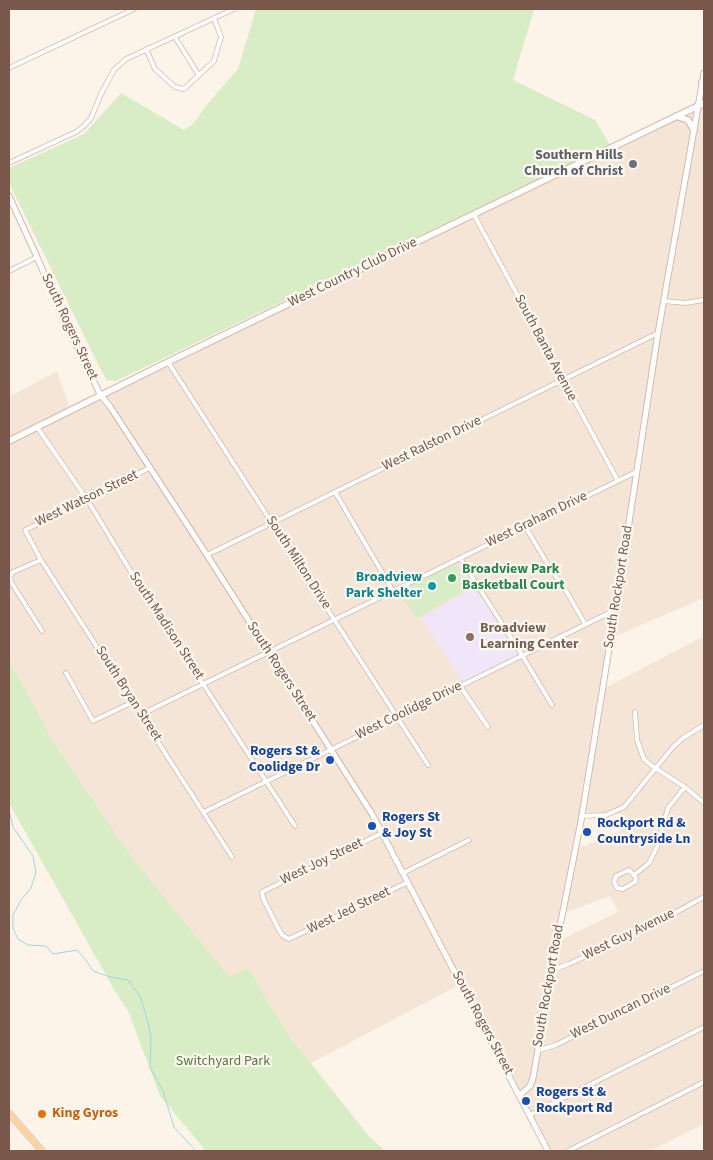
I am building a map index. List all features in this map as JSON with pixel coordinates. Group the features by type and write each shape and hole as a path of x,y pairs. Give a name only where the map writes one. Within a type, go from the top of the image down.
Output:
{"main road":[{"name":"West Country Club Drive","path":"9,441 168,362 704,103"},
{"path":"676,116 688,120 694,130"},
{"path":"9,1113 42,1151"}],"street":[{"path":"9,68 128,10 134,9"},
{"path":"9,163 76,132 84,126 91,118 100,94 114,70 126,59 175,38 234,9"},
{"path":"146,49 153,66 175,87 180,90 188,87 198,74 214,61 221,37 214,18"},
{"path":"175,38 198,74"},
{"name":"South Rockport Road","path":"520,1095 532,1083 582,816 658,333 704,73"},
{"name":"South Rogers Street","path":"9,196 65,323 101,396 109,405 207,555 331,749 382,833 548,1151"},
{"name":"South Banta Avenue","path":"474,215 618,481"},
{"path":"9,270 37,258"},
{"path":"664,301 685,303 704,300"},
{"name":"West Ralston Drive","path":"207,555 658,333"},
{"name":"South Milton Drive","path":"168,362 428,765"},
{"name":"South Madison Street","path":"37,427 88,501 139,585 295,826"},
{"name":"West Watson Street","path":"25,530 88,501 149,468"},
{"name":"West Graham Drive","path":"142,714 636,472"},
{"path":"335,492 393,591"},
{"path":"525,526 585,624"},
{"name":"South Bryan Street","path":"25,530 41,560 142,714 232,857"},
{"path":"460,558 552,705"},
{"path":"41,560 13,572 10,576 11,582 42,631"},
{"name":"West Coolidge Drive","path":"204,812 615,610"},
{"path":"66,673 93,721 133,702"},
{"path":"460,686 488,727"},
{"path":"635,712 639,750 647,762 685,787 704,803"},
{"path":"582,816 606,815 624,807 673,748 683,738 704,725"},
{"path":"634,875 642,870 653,857 668,808 685,787"},
{"name":"West Joy Street","path":"289,939 282,935 263,898 262,892 382,833"},
{"path":"403,873 469,840"},
{"path":"629,870 634,875 636,879 633,884 623,889 617,888 614,882 616,876 629,870"},
{"name":"West Jed Street","path":"289,939 408,882"},
{"name":"West Guy Avenue","path":"552,970 654,924 704,897"},
{"name":"West Duncan Drive","path":"537,1051 556,1045 704,971"},
{"path":"530,1114 704,1027"},
{"path":"568,1151 704,1082"}],"shaded area":[{"path":"704,101 704,598 611,638 603,689 704,636 704,1124 650,1151 549,1151 461,984 311,1063 289,1036 248,968 229,978 133,859 52,740 9,659 9,397 57,371 69,406","holes":["582,812 619,814 624,829 575,850","610,896 618,912 560,940 564,913"]},
{"name":"Broadview Learning Center","path":"474,587 518,655 463,682 421,618"}],"green space":[{"path":"256,9 534,9 513,80 595,120 610,145 116,381 106,380 9,183 9,168 84,134 121,93 184,130 193,124 209,102 238,69"},
{"path":"456,564 470,588 417,618 397,591"},
{"name":"Switchyard Park","path":"9,659 52,740 133,859 229,977 248,968 289,1036 368,1135 385,1151 206,1151 160,1096 128,1011 9,803"}],"waterway":[{"path":"9,810 13,827 33,856 36,872 31,888 21,900 13,915 13,928 18,939 28,945 46,946 53,954 77,950 93,971 110,977 128,980 140,996 149,1026 151,1038 150,1067 163,1091 174,1127 196,1151"}],"place":[{"name":"Southern Hills Church of Christ","path":"633,164"},
{"name":"Broadview Park Basketball Court","path":"452,578"},
{"name":"Broadview Park Shelter","path":"432,586"},
{"name":"Broadview Learning Center","path":"470,637"},
{"name":"Rogers St & Coolidge Dr","path":"330,760"},
{"name":"Rogers St & Joy St","path":"372,826"},
{"name":"Rockport Rd & Countryside Ln","path":"587,832"},
{"name":"Rogers St & Rockport Rd","path":"526,1101"},
{"name":"King Gyros","path":"42,1114"}]}
